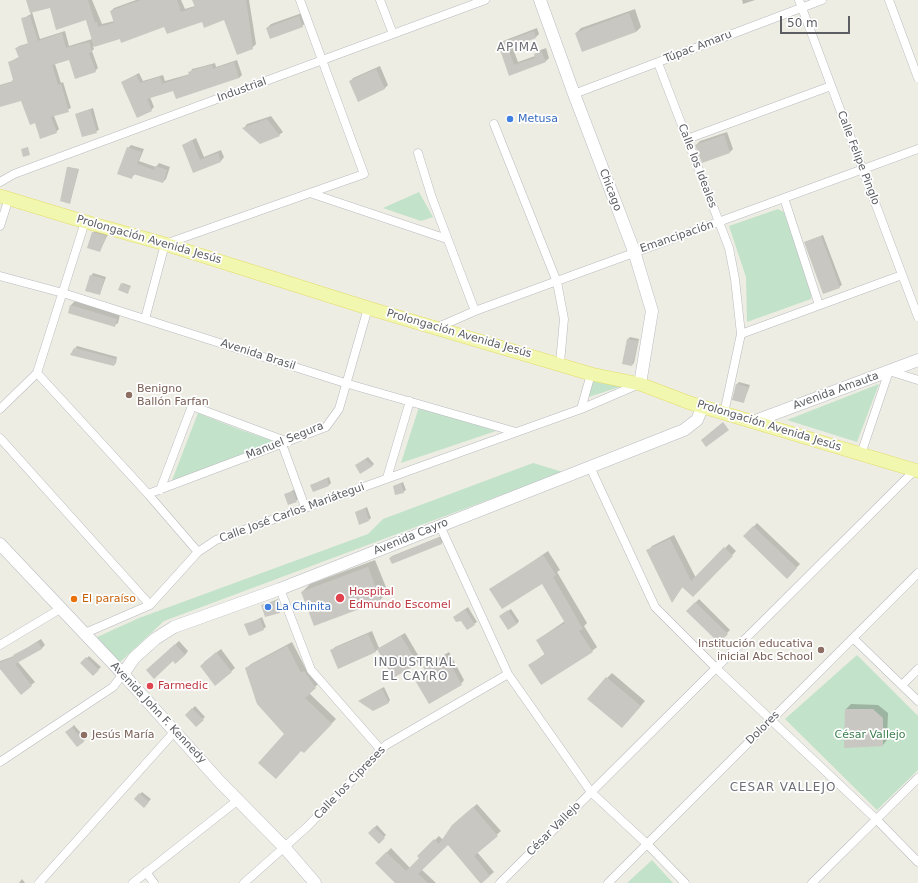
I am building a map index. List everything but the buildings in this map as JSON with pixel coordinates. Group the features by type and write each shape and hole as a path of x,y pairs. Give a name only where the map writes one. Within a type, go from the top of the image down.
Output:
{"main road":[{"name":"Chicago","path":"540,0 634,251 652,311 640,384"},
{"name":"Prolongación Avenida Jesús","path":"4,197 85,222 165,244 368,308 591,374 640,384 703,406 916,470"},
{"name":"Avenida Amauta","path":"755,421 918,360"},
{"name":"Avenida Cayro","path":"123,674 139,653 155,639 174,627 280,589 684,430 697,420 703,406"},
{"name":"Avenida John F. Kennedy","path":"0,544 83,634 123,674 238,800 285,848 315,883"}],"street":[{"path":"145,319 165,244 364,174 300,0"},
{"path":"380,0 393,34"},
{"path":"459,0 462,8"},
{"name":"Industrial","path":"0,182 14,174 485,0"},
{"name":"Túpac Amaru","path":"574,94 658,63 800,4 822,0"},
{"path":"889,0 918,78"},
{"name":"Calle Felipe Pinglo","path":"800,4 918,317"},
{"name":"Calle los Ideales","path":"658,63 729,248 735,279 741,334 724,412"},
{"path":"687,139 831,86"},
{"path":"494,124 557,282 564,319 560,364"},
{"name":"Emancipación","path":"436,328 474,311 557,282 634,251 719,222 918,149"},
{"path":"418,153 474,311"},
{"path":"310,193 448,239"},
{"path":"0,226 4,197"},
{"path":"784,198 819,305"},
{"path":"0,408 37,373 85,222"},
{"path":"741,334 902,275"},
{"name":"Avenida Brasil","path":"0,276 63,293 346,383 516,432"},
{"name":"Manuel Segura","path":"148,494 326,427 339,409 368,308"},
{"path":"861,454 889,371 918,380"},
{"path":"37,373 148,494 198,552"},
{"path":"581,408 591,374"},
{"name":"Calle José Carlos Mariátegui","path":"150,604 198,552 216,540 516,432 640,384"},
{"path":"387,478 410,401"},
{"path":"160,490 192,406 285,443 305,507"},
{"path":"0,438 150,604 83,634"},
{"path":"590,467 654,607 716,668 876,819 918,862"},
{"name":"César Vallejo","path":"500,883 916,470"},
{"path":"440,526 508,674 591,792 647,844 685,883"},
{"name":"Dolores","path":"608,883 918,573"},
{"path":"280,589 311,670 381,750"},
{"path":"0,645 60,609"},
{"path":"853,638 918,701"},
{"path":"902,685 918,670"},
{"path":"0,762 113,687 123,674"},
{"name":"Calle los Cipreses","path":"244,883 285,848 386,745 508,674"},
{"path":"39,883 175,731"},
{"path":"812,883 918,778"},
{"path":"133,883 238,800"},
{"path":"146,872 154,883"}],"green space":[{"path":"419,192 433,217 421,221 383,208"},
{"path":"778,209 784,212 812,291 811,299 747,322 746,277 729,226"},
{"path":"591,378 622,386 589,397"},
{"path":"879,384 857,442 787,420"},
{"path":"419,407 496,431 401,463"},
{"path":"198,413 238,429 276,442 171,483"},
{"path":"533,463 563,472 164,621 119,663 95,638 139,618 368,534 383,519"},
{"name":"César Vallejo","path":"857,655 918,716 918,770 877,810 785,719"},
{"path":"652,860 673,883 627,883"}],"place":[{"name":"Metusa","path":"510,119"},
{"name":"Benigno Ballón Farfan","path":"129,395"},
{"name":"Hospital Edmundo Escomel","path":"340,598"},
{"name":"El paraíso","path":"74,599"},
{"name":"La Chinita","path":"268,607"},
{"name":"Institución educativa inicial Abc School","path":"821,650"},
{"name":"Farmedic","path":"150,686"},
{"name":"Jesús María","path":"84,735"}],"district":[{"name":"APIMA","path":"518,48"},
{"name":"INDUSTRIAL EL CAYRO","path":"415,670"},
{"name":"CESAR VALLEJO","path":"783,788"}]}
